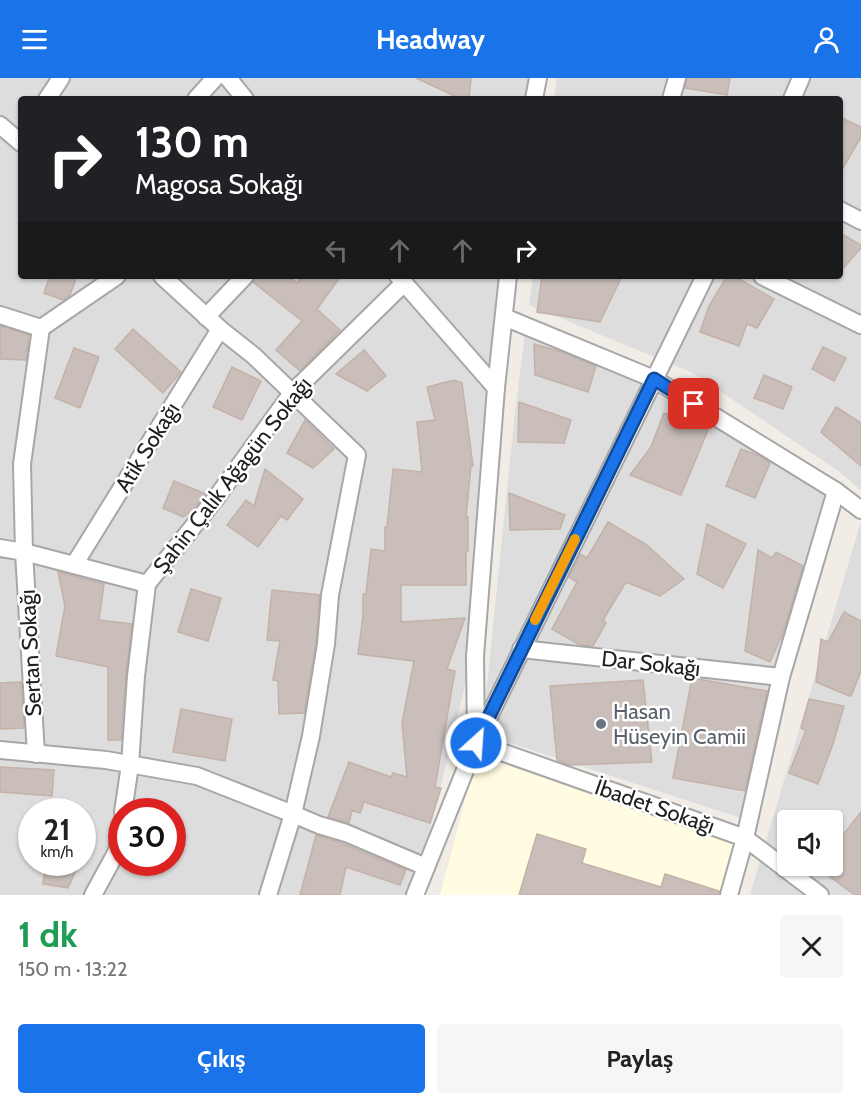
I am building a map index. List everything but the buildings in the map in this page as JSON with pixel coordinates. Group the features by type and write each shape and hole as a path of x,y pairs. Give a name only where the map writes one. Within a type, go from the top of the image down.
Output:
{"street":[{"path":"49,96 61,78"},
{"path":"199,96 214,78"},
{"path":"228,78 243,96"},
{"path":"672,96 677,78"},
{"path":"793,96 801,78"},
{"path":"0,126 18,139"},
{"path":"843,212 861,221"},
{"path":"0,315 41,328 113,279"},
{"path":"165,279 206,317 254,356 357,454 330,596 326,644 311,735 293,814 268,895"},
{"path":"206,317 242,279"},
{"path":"476,743 475,656 496,388 508,279"},
{"path":"415,895 476,743 704,279"},
{"path":"768,279 861,325"},
{"path":"401,280 496,388"},
{"name":"Şahin Çalık Ağagün Sokağı","path":"125,798 147,584 216,498 292,393 401,280"},
{"path":"504,317 654,379 836,491 861,510"},
{"name":"Sertan Sokağı","path":"36,754 24,552 22,464 41,328"},
{"name":"Atik Sokağı","path":"74,565 220,329"},
{"path":"729,895 745,838 781,677 836,491"},
{"path":"0,548 24,552 147,584"},
{"name":"Dar Sokağı","path":"521,649 781,677"},
{"name":"İbadet Sokağı","path":"476,743 745,838 820,895"},
{"path":"0,750 106,760 196,776 319,825 346,833 426,867"},
{"path":"93,895 108,868"}],"shaded area":[{"path":"0,78 528,78 526,96 18,96 18,279 506,279 481,467 466,681 421,868 410,895 0,895"},
{"path":"557,78 861,78 861,490 837,470 693,373 529,305 533,279 843,279 843,96 554,96"},
{"path":"525,333 664,382 740,422 839,496 744,819 482,734"},
{"path":"861,521 861,895 750,895"},
{"path":"477,755 735,844 723,895 440,895"}],"slow traffic":[{"path":"535,620 575,539"}],"place":[{"name":"Hasan Hüseyin Camii","path":"601,724"}],"route":[{"path":"476,743 654,379 694,404"}]}
